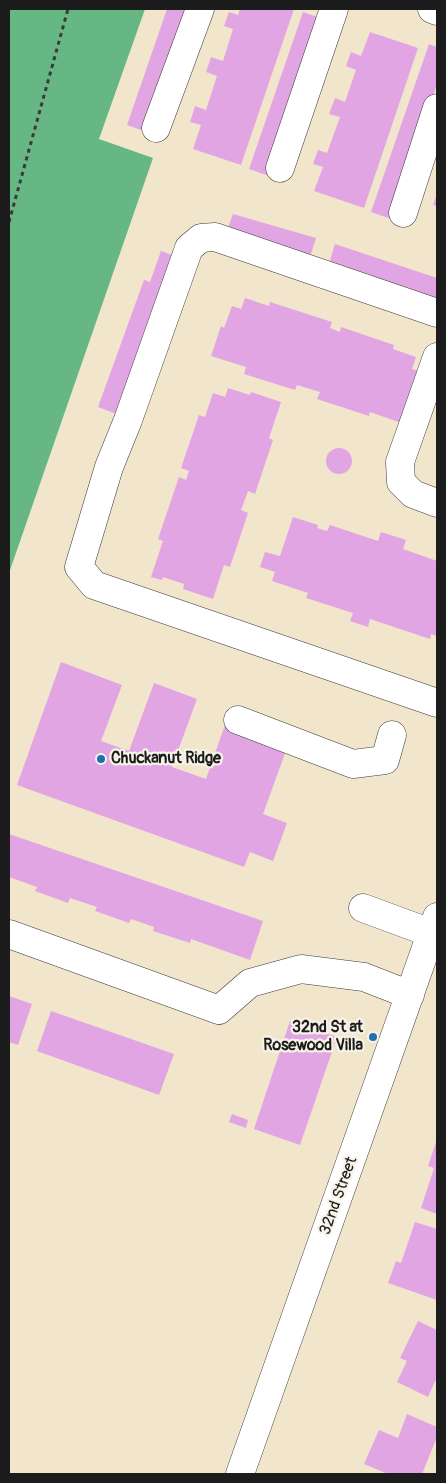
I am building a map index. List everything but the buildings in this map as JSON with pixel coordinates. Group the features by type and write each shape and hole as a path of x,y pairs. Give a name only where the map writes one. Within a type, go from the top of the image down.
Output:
{"street":[{"path":"156,128 200,9"},
{"path":"280,168 334,9"},
{"path":"432,9 437,10"},
{"path":"403,213 437,108"},
{"path":"437,312 215,237 201,238 189,248 128,420 109,467 79,567 94,585 437,703"},
{"path":"437,357 400,462 401,482 414,494 437,503"},
{"path":"238,720 353,764 385,760 392,735"},
{"path":"363,908 434,925"},
{"name":"32nd Street","path":"240,1474 434,925"},
{"path":"9,934 219,1010 250,983 301,969 364,977 410,995"}],"path":[{"path":"9,222 68,9"}],"green space":[{"path":"9,9 145,9 99,139 153,158 9,573"}],"place":[{"name":"Chuckanut Ridge","path":"101,759"},
{"name":"32nd St at Rosewood Villa","path":"373,1037"}]}
